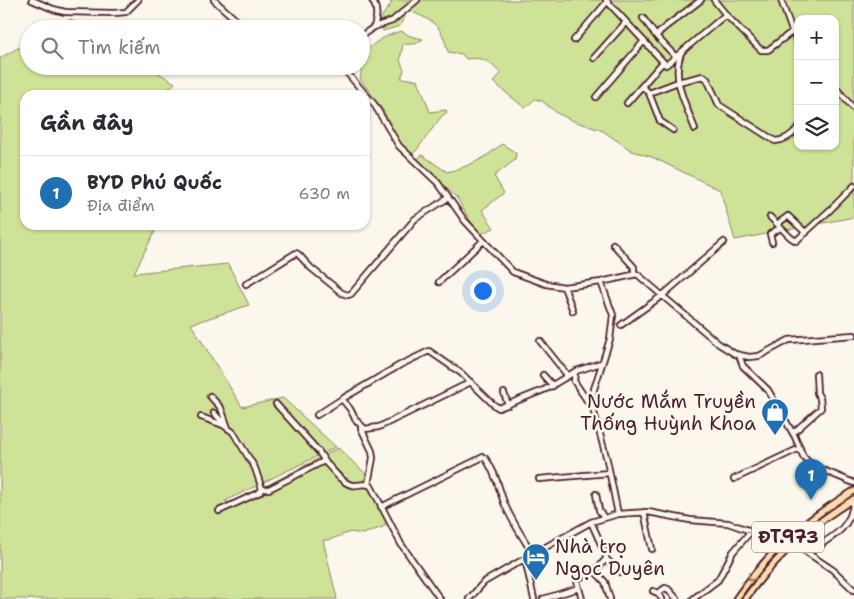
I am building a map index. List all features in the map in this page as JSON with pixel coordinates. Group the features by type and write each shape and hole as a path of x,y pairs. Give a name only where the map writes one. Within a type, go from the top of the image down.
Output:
{"main road":[{"name":"ĐT.973","path":"736,599 752,576 786,540 822,510 854,491"},
{"name":"ĐT.973","path":"745,599 763,574 793,543 835,510 854,499"},
{"path":"786,540 793,543"}],"street":[{"path":"32,0 64,12 114,13 126,12 138,0"},
{"path":"214,0 236,20"},
{"path":"370,30 392,21 417,0"},
{"path":"656,36 702,0"},
{"path":"714,0 761,50 768,50 793,31 781,0"},
{"path":"374,1 377,8 374,27"},
{"path":"574,40 606,1 666,65 724,16 728,17"},
{"path":"643,18 656,36 676,57"},
{"path":"594,58 626,22"},
{"path":"596,97 644,41"},
{"path":"682,52 678,61 678,82 695,129"},
{"path":"627,103 663,62"},
{"path":"349,75 362,90"},
{"path":"649,93 678,82 703,76 706,77 718,105 775,141 780,141 794,133"},
{"path":"642,86 649,93 660,121 673,130"},
{"path":"839,92 854,109"},
{"path":"370,99 399,146 438,183 465,221 513,272 546,284 564,287 601,282 634,274 641,276 719,344 739,355 759,356 790,340 854,334"},
{"path":"770,217 795,241 806,233 854,186"},
{"path":"246,284 296,253 342,294 351,294 415,219 448,198"},
{"path":"772,242 770,234 788,216 806,233"},
{"path":"439,282 483,241"},
{"path":"621,325 663,296 724,242"},
{"path":"614,244 634,267 634,274"},
{"path":"601,282 613,316 610,340 601,363 592,397 592,410 618,514"},
{"path":"564,287 573,311"},
{"path":"540,341 568,376"},
{"path":"317,415 400,364 429,351 456,368 497,407 508,405 554,386 576,371 601,363"},
{"path":"739,355 743,366 768,390 793,433 803,456 811,465 854,483"},
{"path":"576,371 574,381 592,410"},
{"path":"793,433 821,408 816,374"},
{"path":"544,375 554,386"},
{"path":"356,419 365,429 380,427 471,382"},
{"path":"504,393 508,405"},
{"path":"210,396 220,408 228,428"},
{"path":"342,399 356,419 372,451 373,458 368,484"},
{"path":"276,404 319,452 326,463 347,482 351,485 368,484 371,486 400,544 440,599"},
{"path":"214,413 237,438 255,468 262,490"},
{"path":"201,417 228,428"},
{"path":"734,479 800,448"},
{"path":"382,507 483,457 486,458 498,483 505,505 533,554"},
{"path":"218,511 262,490 269,489 318,463 326,463"},
{"path":"539,479 609,473"},
{"path":"596,494 599,510 604,518"},
{"path":"808,552 844,527 854,508 854,499"},
{"path":"644,512 652,549"},
{"path":"469,599 484,582 526,560 533,554 591,522 618,514 644,512 690,520 728,523 786,540"},
{"path":"591,522 606,555 606,559 622,572"},
{"path":"693,599 718,580 733,552 752,530"},
{"path":"793,543 842,577 854,590"},
{"path":"582,599 578,578 595,571 606,559"},
{"path":"526,560 534,599"},
{"path":"595,571 605,582 610,599"},
{"path":"543,599 560,597 579,588"},
{"path":"662,599 655,592 665,588 677,599"}],"green space":[{"path":"387,0 854,0 854,217 735,240 720,190 652,157 632,151 603,131 571,120 557,113 542,101 535,99 525,108 493,82 501,74 493,66 482,59 466,59 462,54 448,52 439,29 430,21 417,14 408,10 400,26 383,31 382,16 392,3"},
{"path":"401,31 410,36 423,39 415,44 403,44 400,60 404,70 401,78 418,80 430,112 446,110 447,112 412,154 400,144 383,110 360,79 361,75 370,75 370,47 384,38"},
{"path":"20,47 20,75 162,75 175,83 167,90 20,90 20,230 156,230 134,273 228,264 249,305 191,324 242,407 283,398 336,447 225,501 232,504 338,448 366,474 365,480 387,521 383,527 363,534 350,532 329,540 323,540 337,599 0,599 0,58"},
{"path":"502,144 516,153 515,160 494,176 504,193 482,210 494,228 481,234 474,227 457,198 416,160 422,155 447,172 476,161"}],"place":[{"name":"Nước Mắm Truyền Thống Huỳnh Khoa","path":"775,436"},
{"name":"BYD Phú Quốc","path":"811,500"},
{"name":"Nhà trọ Ngọc Duyên","path":"536,581"}]}
